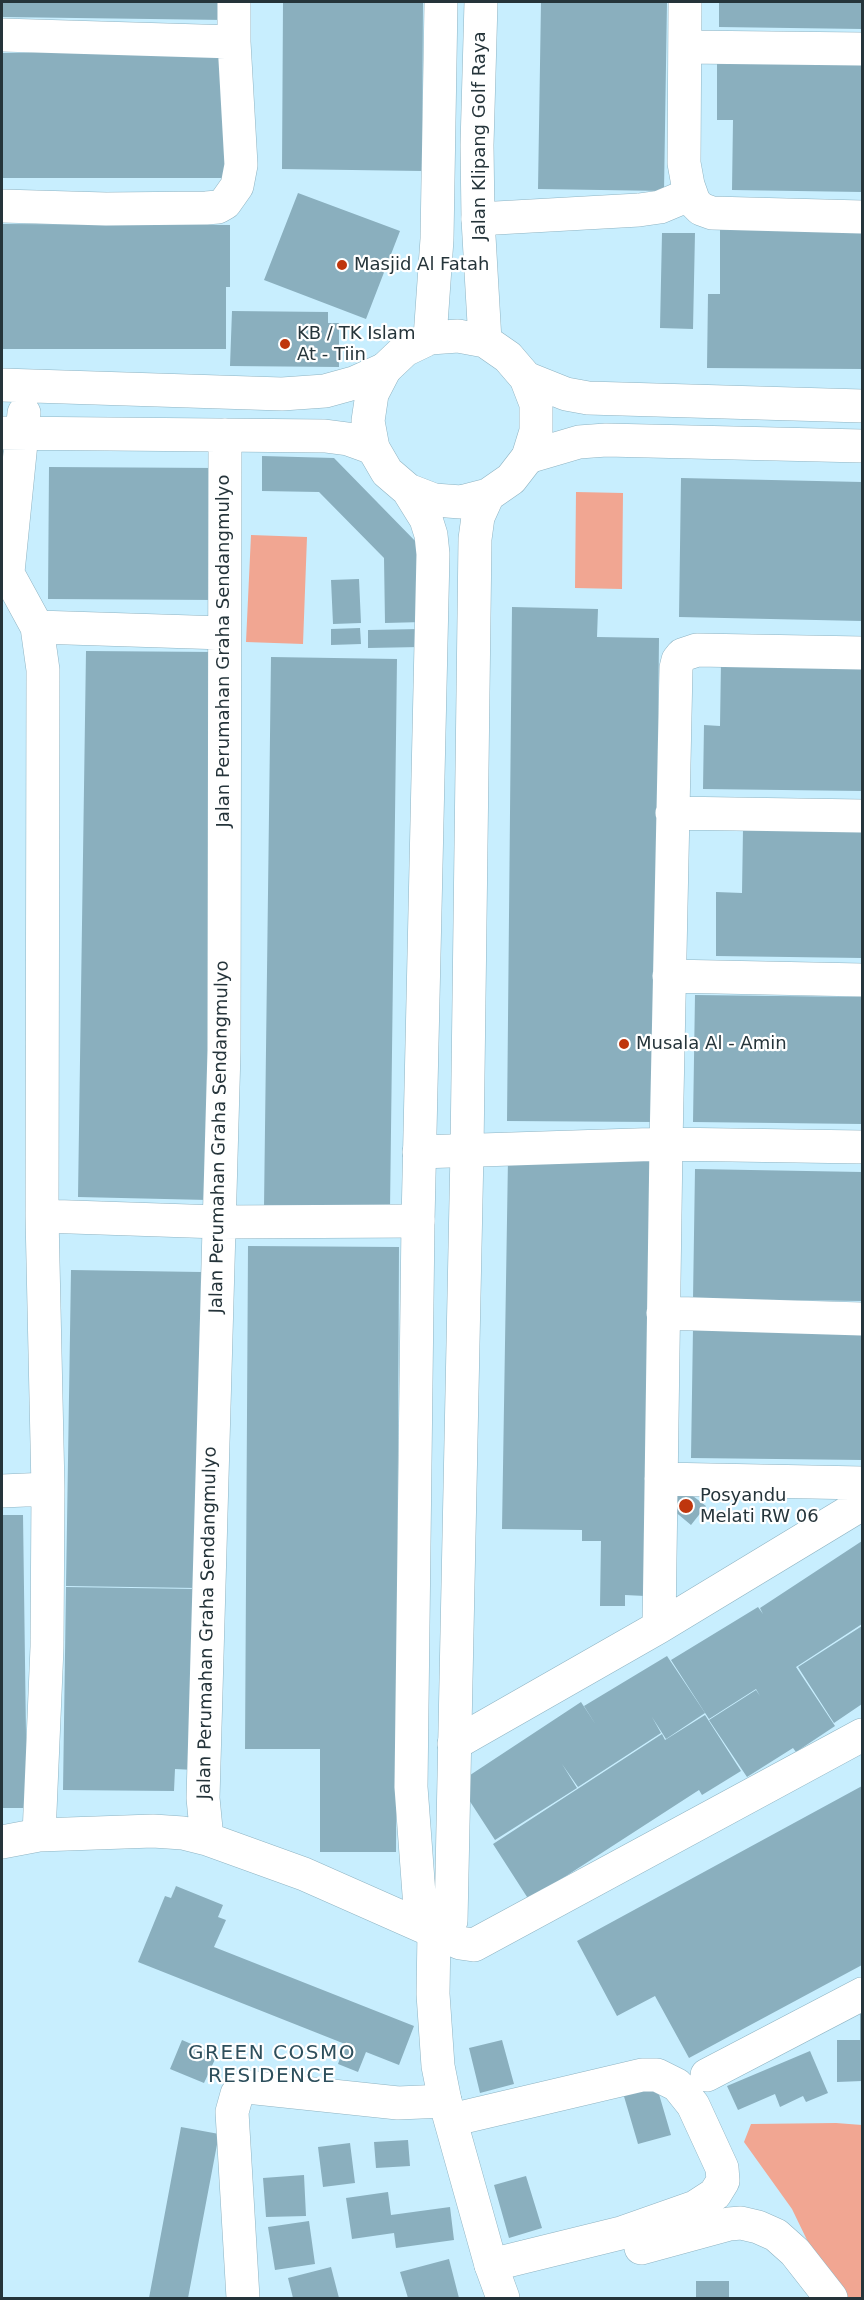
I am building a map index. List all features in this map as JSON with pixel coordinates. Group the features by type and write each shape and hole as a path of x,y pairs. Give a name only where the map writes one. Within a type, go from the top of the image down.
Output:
{"street":[{"path":"2,206 106,209 206,208 218,207 225,203 237,186 241,165 234,2"},
{"path":"430,338 437,238 441,2"},
{"name":"Jalan Klipang Golf Raya","path":"481,2 477,145 478,219 485,342"},
{"path":"685,2 684,163 698,203"},
{"path":"2,35 234,42"},
{"path":"685,47 862,49"},
{"path":"478,219 639,210 698,203 862,216"},
{"path":"458,336 485,342 508,357 526,378 536,404 536,431 528,457 511,479 488,495 461,502 434,500 408,490 387,472 373,448 368,421 372,394 385,369 405,350 430,338 458,336"},
{"path":"39,1835 47,1647 48,1489 42,1216 43,670 37,627 5,568 14,386 282,394 325,391 354,383 385,369"},
{"path":"526,378 566,394 588,398 862,406"},
{"path":"12,433 326,436 348,439 373,448"},
{"name":"Jalan Perumahan Graha Sendangmulyo","path":"207,1839 203,1798 224,1051 225,435"},
{"path":"528,457 579,442 606,440 862,446"},
{"path":"408,490 429,527 433,554 419,1152 411,1787 421,1921 434,1932"},
{"path":"434,1932 451,1921 475,539 478,517 488,495"},
{"path":"37,627 224,633"},
{"path":"659,1627 676,668 682,655 697,650 862,652"},
{"path":"672,813 862,816"},
{"path":"669,976 862,980"},
{"path":"419,1152 666,1144 862,1147"},
{"path":"42,1216 219,1222 418,1221"},
{"path":"663,1313 862,1319"},
{"path":"661,1479 862,1483"},
{"path":"2,1491 48,1489"},
{"path":"454,1744 659,1627 862,1504"},
{"path":"414,1651 456,1650"},
{"path":"2,1842 39,1835 153,1831 183,1833 207,1839 304,1874 460,1943 474,1945 859,1747"},
{"path":"434,1932 433,1994 436,2043 448,2110 497,2284"},
{"path":"707,2075 862,1994"},
{"path":"243,2298 232,2112 237,2094 248,2087 448,2110 642,2075 657,2075 677,2085 693,2105 722,2168 723,2181 714,2194 695,2207 621,2233 497,2284"},
{"path":"497,2284 712,2227 741,2223 776,2235 795,2252 831,2298"}],"shaded area":[{"path":"576,492 623,493 622,589 575,588"},
{"path":"251,535 307,537 303,644 246,642"},
{"path":"751,2124 862,2125 862,2298 835,2298 792,2209 744,2142"}],"building":[{"path":"2,2 226,2 225,20 2,17"},
{"path":"283,2 423,2 422,171 282,169"},
{"path":"541,2 667,2 664,191 538,189"},
{"path":"719,2 862,2 862,29 719,27"},
{"path":"2,53 227,53 226,178 2,178"},
{"path":"717,63 862,65 862,192 732,190 733,120 717,120"},
{"path":"298,193 400,231 366,319 264,280"},
{"path":"2,224 230,225 230,287 226,287 226,349 2,349"},
{"path":"720,228 862,230 862,369 707,368 708,294 720,294"},
{"path":"662,233 695,233 693,329 660,328"},
{"name":"KB / TK Islam At - Tiin","path":"232,311 328,312 328,323 339,323 339,367 230,366"},
{"path":"262,456 334,458 421,547 423,622 385,623 384,558 319,492 262,491"},
{"path":"49,467 217,468 216,600 48,599"},
{"path":"681,478 862,482 862,621 679,617"},
{"path":"359,579 361,623 333,624 331,580"},
{"path":"512,607 598,609 597,637 659,638 654,1122 507,1121"},
{"path":"360,628 361,644 331,645 331,629"},
{"path":"420,629 420,647 368,648 368,630"},
{"path":"86,651 216,652 208,1200 78,1197"},
{"path":"271,657 397,659 390,1209 264,1207"},
{"path":"721,662 862,664 862,791 703,789 704,725 720,726"},
{"path":"743,829 862,831 862,958 716,956 716,892 742,893"},
{"path":"695,995 862,997 862,1124 693,1122"},
{"path":"508,1158 652,1160 645,1596 625,1595 625,1606 600,1606 601,1541 582,1541 582,1530 502,1529"},
{"path":"695,1169 862,1172 862,1301 693,1299"},
{"path":"248,1246 399,1247 396,1852 320,1852 320,1749 245,1749"},
{"path":"71,1270 201,1272 196,1588 66,1586"},
{"path":"693,1328 862,1330 862,1460 691,1458"},
{"name":"Posyandu Melati RW 06","path":"681,1487 706,1506 691,1525 667,1505"},
{"path":"2,1515 23,1515 27,1808 2,1808"},
{"path":"862,1541 862,1624 796,1667 835,1726 796,1752 793,1748 747,1777 709,1720 756,1690 760,1696 756,1689 709,1719 671,1660 758,1607 763,1614 760,1608"},
{"path":"66,1587 196,1589 194,1770 175,1769 174,1791 63,1790"},
{"path":"862,1626 862,1704 834,1723 798,1667"},
{"path":"667,1656 705,1713 666,1739 652,1717 661,1733 578,1787 562,1764 577,1788 495,1840 458,1783 581,1702 596,1725 584,1706"},
{"path":"705,1715 741,1771 702,1795 699,1790 529,1900 493,1844 662,1734 665,1740"},
{"path":"862,1786 862,1965 689,2058 655,1996 617,2016 577,1941"},
{"path":"176,1886 223,1905 218,1917 226,1920 214,1947 414,2026 399,2065 366,2052 358,2072 338,2064 345,2044 138,1962 165,1896 171,1898"},
{"path":"860,2008 862,2008 862,2081 837,2082 837,2040 860,2040"},
{"path":"182,2040 217,2055 204,2083 170,2069"},
{"path":"502,2040 514,2084 480,2093 469,2048"},
{"path":"810,2051 828,2093 806,2102 803,2096 780,2107 775,2094 738,2110 727,2086"},
{"path":"656,2084 671,2135 638,2144 623,2093"},
{"path":"181,2127 219,2134 188,2298 149,2298"},
{"path":"408,2140 410,2166 376,2168 374,2142"},
{"path":"350,2143 355,2183 323,2187 318,2147"},
{"path":"304,2175 306,2216 266,2217 263,2178"},
{"path":"526,2176 542,2228 509,2238 494,2185"},
{"path":"388,2192 391,2215 450,2207 454,2240 396,2248 394,2233 352,2239 346,2198"},
{"path":"309,2221 315,2264 275,2270 268,2227"},
{"path":"449,2259 459,2298 408,2298 400,2272"},
{"path":"331,2267 339,2298 293,2298 288,2278"},
{"path":"696,2281 729,2281 729,2298 696,2298"}],"place":[{"name":"Masjid Al Fatah","path":"342,265"},
{"name":"KB / TK Islam At - Tiin","path":"285,344"},
{"name":"Musala Al - Amin","path":"624,1044"},
{"name":"Posyandu Melati RW 06","path":"686,1506"}],"district":[{"name":"GREEN COSMO RESIDENCE","path":"272,2066"}]}
